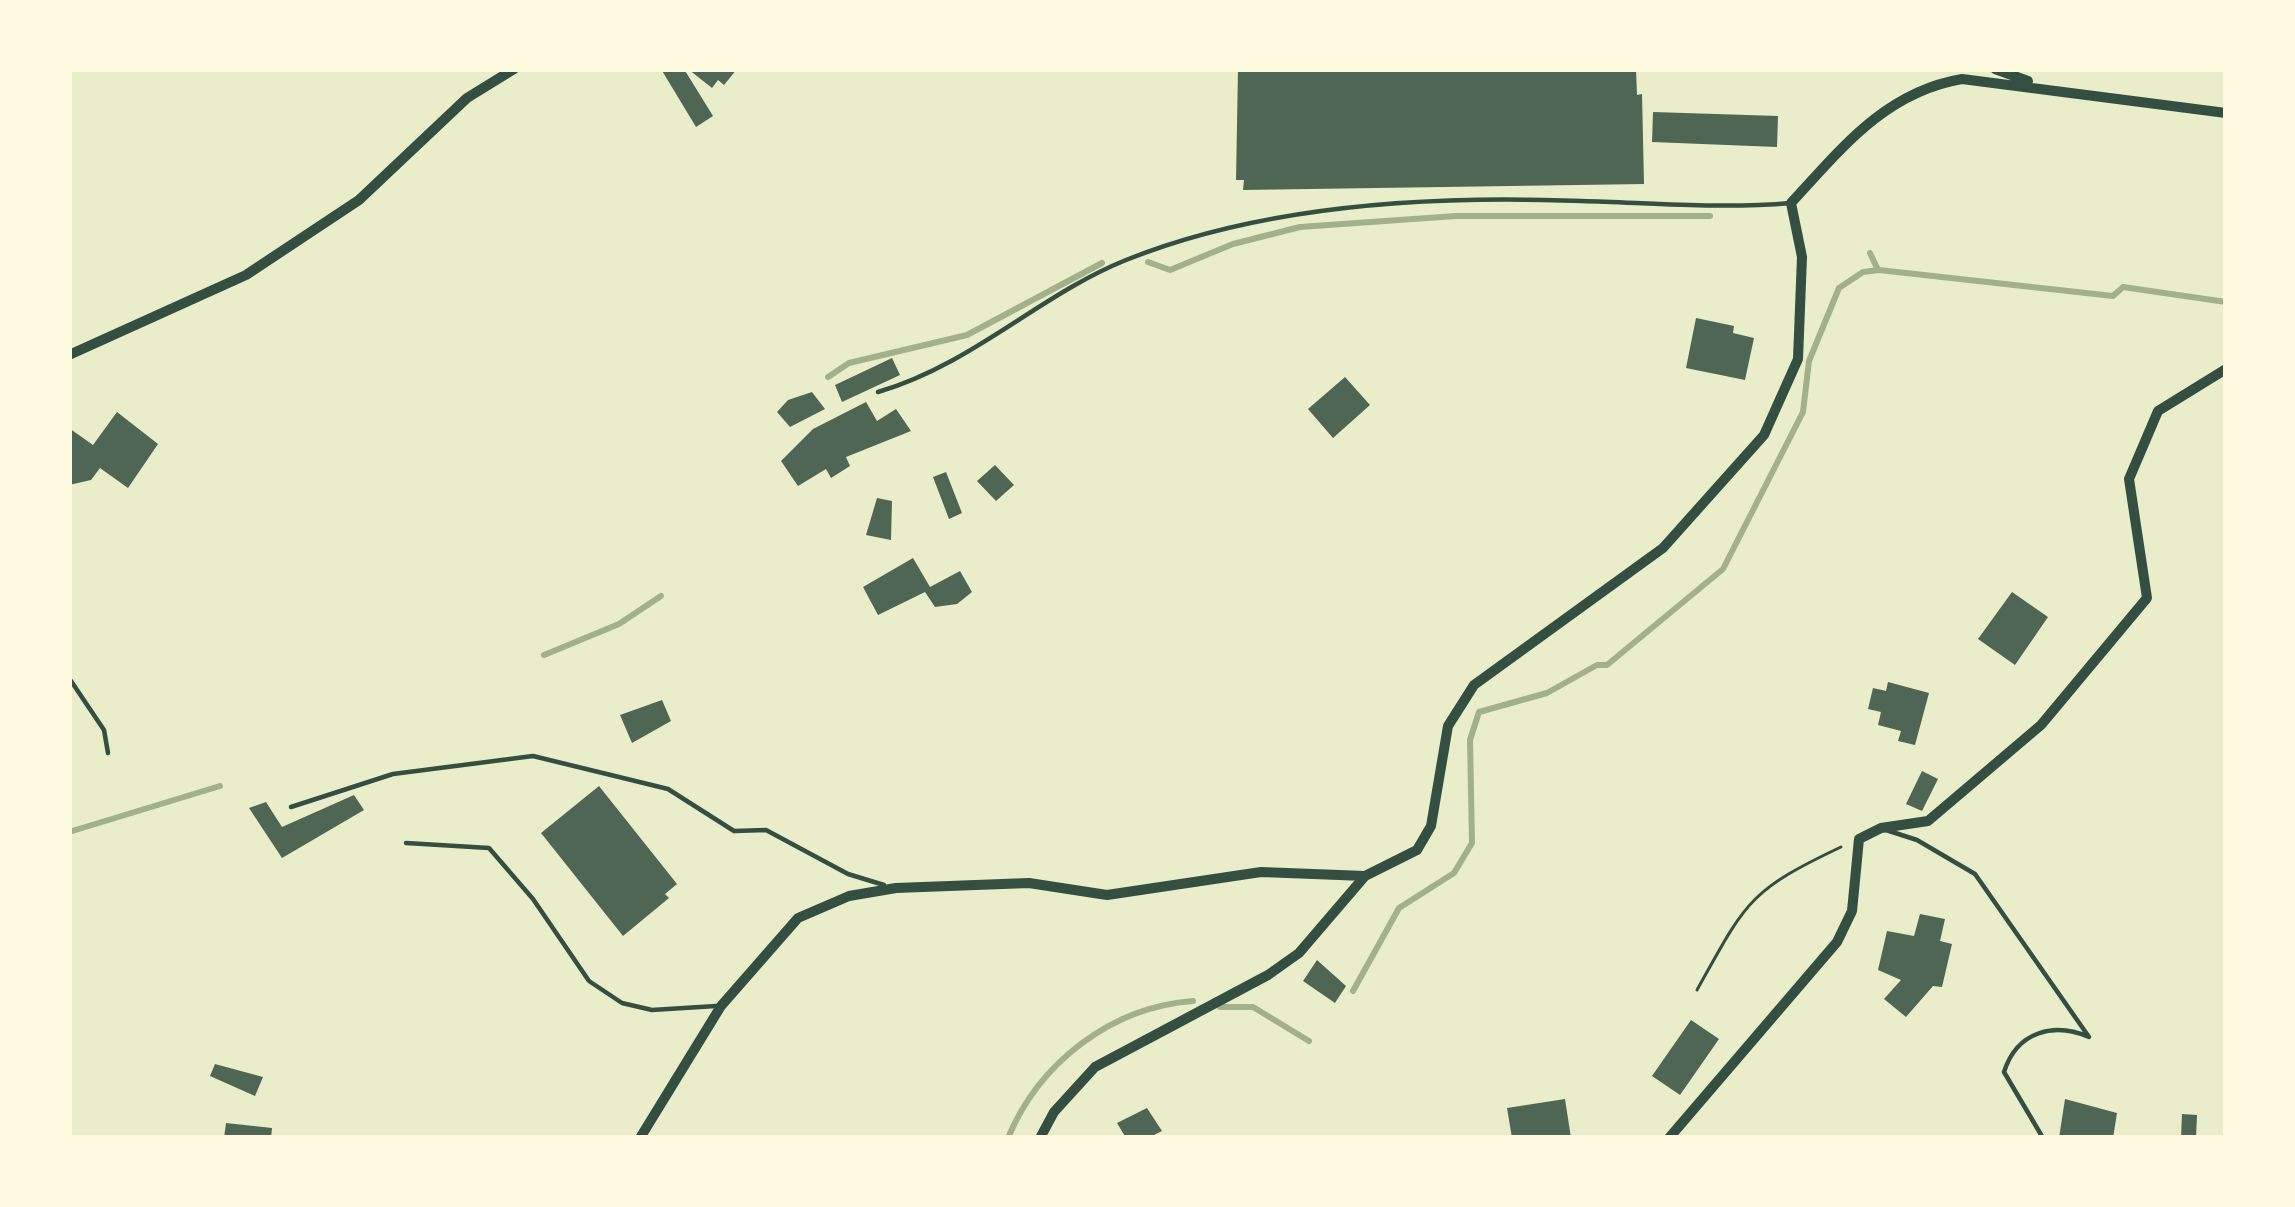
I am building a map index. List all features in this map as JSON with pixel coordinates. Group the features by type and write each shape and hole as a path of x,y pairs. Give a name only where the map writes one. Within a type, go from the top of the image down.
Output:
{"street":[{"path":"69,355 246,275 359,200 467,98 514,69"},
{"path":"1995,69 2043,86"},
{"path":"1040,1138 1054,1112 1096,1067 1268,975 1299,953 1365,876 1417,850 1431,826 1448,726 1474,685 1663,548 1764,435 1798,359 1802,257 1791,203 1871,119 1905,96 1962,80 2043,86 2226,112"},
{"path":"1669,1138 1837,942 1852,911 1859,839 1881,828 1928,821 2041,724 2146,598 2129,479 2158,411 2226,368"},
{"path":"640,1138 722,1006 798,918 849,896 896,888 1029,883 1107,895 1261,872 1365,876"}],"lane":[{"path":"878,392 921,379 1124,261 1309,212 1397,202 1579,200 1710,210 1791,203"},
{"path":"69,678 104,730 108,753"},
{"path":"291,808 392,774 532,756 668,789 734,831 766,830 848,874 896,888"},
{"path":"1881,828 1917,840 1975,874 2090,1037 2066,1027 2036,1032 2009,1057 2004,1072 2043,1138"},
{"path":"406,843 489,848 533,899 589,981 622,1003 652,1010 722,1006"}],"path":[{"path":"1697,989 1743,906 1778,877 1859,839"}],"building":[{"path":"661,69 684,69 713,116 696,127"},
{"path":"688,69 737,69 724,85 718,80 712,88"},
{"path":"1238,69 1636,69 1637,95 1642,94 1644,184 1243,190 1244,180 1236,180"},
{"path":"1653,112 1778,116 1777,147 1652,142"},
{"path":"1696,318 1734,326 1733,333 1754,338 1745,380 1686,368"},
{"path":"892,358 900,375 842,402 835,385"},
{"path":"1345,377 1370,405 1333,438 1308,409"},
{"path":"812,392 825,409 790,427 777,412 788,400"},
{"path":"866,402 877,421 896,409 911,431 846,457 850,466 831,478 826,469 798,486 781,461 813,429"},
{"path":"117,412 158,444 128,488 100,468 91,480 69,485 69,428 93,445"},
{"path":"995,465 1014,485 996,501 977,481"},
{"path":"946,472 962,513 949,519 933,477"},
{"path":"877,498 892,501 891,540 866,535"},
{"path":"913,558 930,587 960,571 972,592 957,604 935,607 925,592 878,615 863,587"},
{"path":"2012,592 2048,617 2015,665 1978,639"},
{"path":"1888,682 1929,693 1915,745 1898,741 1901,731 1878,725 1881,712 1868,709 1873,688 1886,691"},
{"path":"662,700 671,721 632,743 620,715"},
{"path":"1922,771 1938,779 1922,811 1906,804"},
{"path":"599,786 677,884 665,894 669,898 623,936 541,833"},
{"path":"354,795 364,810 282,858 249,808 266,802 282,827"},
{"path":"1920,914 1945,919 1940,941 1952,944 1942,987 1933,986 1906,1017 1884,999 1901,980 1878,970 1887,931 1914,936"},
{"path":"1317,960 1346,986 1335,1003 1303,981"},
{"path":"1691,1020 1719,1039 1680,1095 1652,1076"},
{"path":"215,1064 263,1077 255,1096 210,1076"},
{"path":"1565,1099 1571,1138 1512,1138 1507,1108"},
{"path":"2065,1099 2117,1113 2113,1138 2059,1138"},
{"path":"1147,1108 1162,1131 1148,1138 1126,1138 1117,1123"},
{"path":"2182,1114 2197,1115 2196,1138 2181,1138"},
{"path":"226,1123 272,1128 271,1138 224,1138"}],"waterway":[{"path":"1148,262 1170,270 1233,244 1300,227 1456,216 1710,216"},
{"path":"1870,253 1878,270"},
{"path":"828,377 849,363 967,335 1102,263"},
{"path":"1353,991 1399,908 1454,873 1472,843 1470,740 1479,712 1547,693 1597,665 1607,665 1723,569 1803,412 1809,361 1839,288 1863,272 1879,270 2113,296 2123,287 2226,302"},
{"path":"544,655 619,624 661,596"},
{"path":"69,832 220,786"},
{"path":"1008,1138 1038,1086 1081,1044 1134,1014 1193,1001"},
{"path":"1220,1007 1253,1007 1309,1041"}]}
